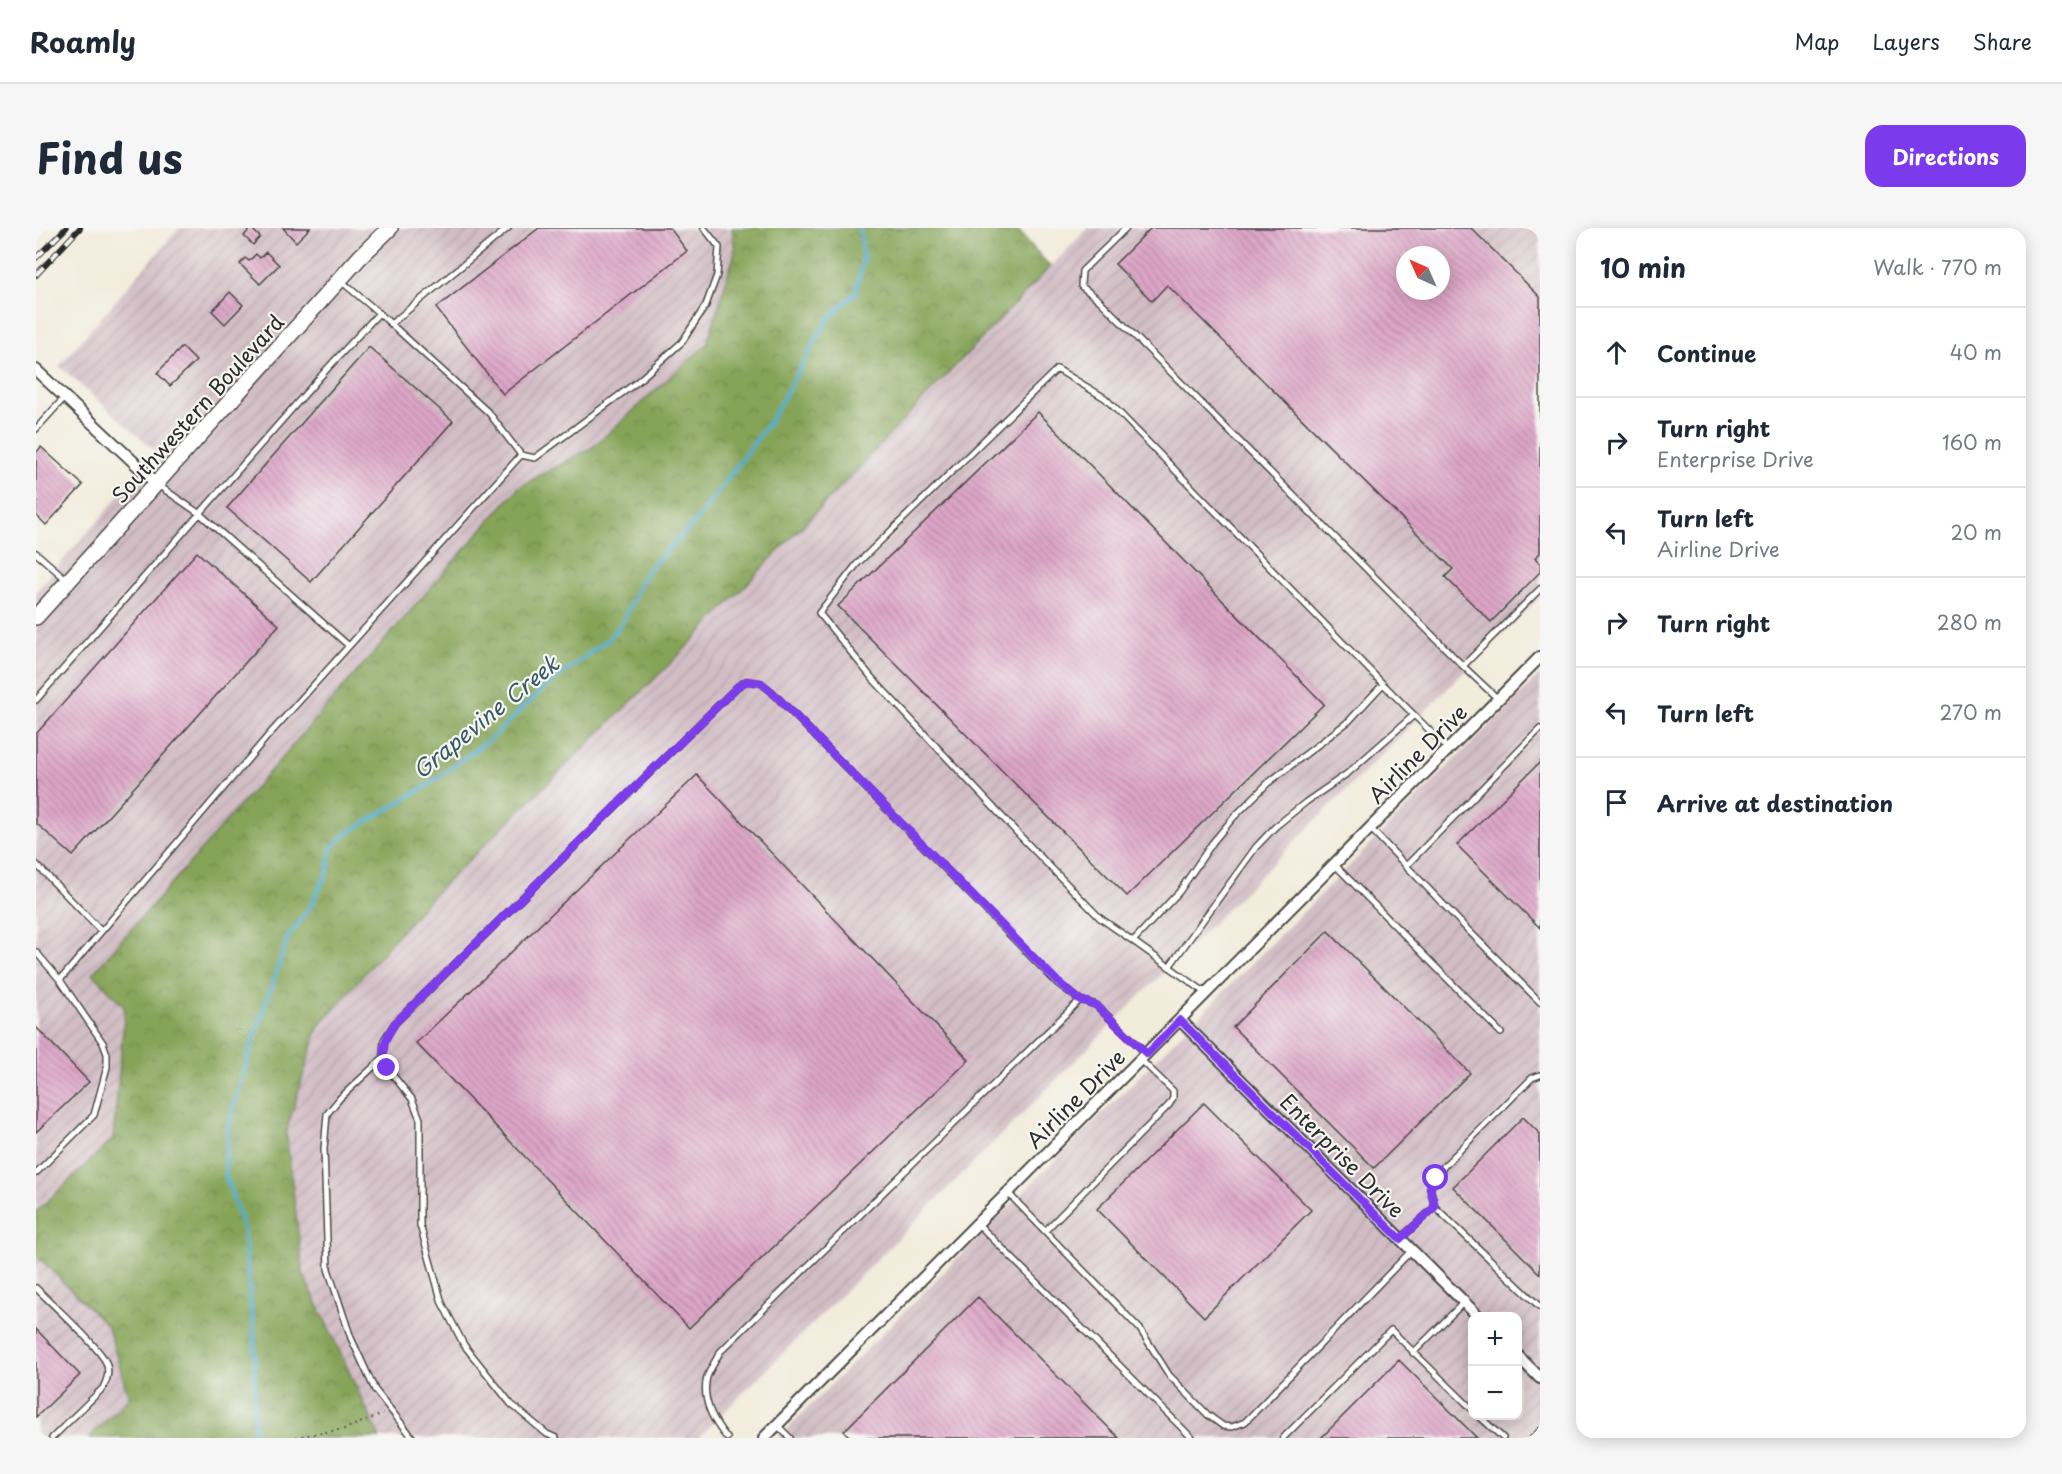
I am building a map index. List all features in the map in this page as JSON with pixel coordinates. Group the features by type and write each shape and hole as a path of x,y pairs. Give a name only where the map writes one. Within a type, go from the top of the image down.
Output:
{"street":[{"name":"Southwestern Boulevard","path":"36,617 384,230"},
{"path":"36,369 157,484"},
{"name":"Airline Drive","path":"764,1438 1540,657"},
{"name":"Enterprise Drive","path":"1180,1020 1473,1312"},
{"path":"1522,1360 1540,1378"}],"lane":[{"path":"391,324 508,228"},
{"path":"339,280 379,313 489,413 521,455 535,458 637,382 682,342 706,305 717,275 719,247 704,228"},
{"path":"1126,228 1082,271 1081,286 1098,299 1498,699"},
{"path":"36,700 379,313"},
{"path":"1206,993 1100,918 872,678 819,613 857,564 1057,369 1105,398 1448,749"},
{"path":"36,429 65,397"},
{"path":"60,980 267,737 521,455"},
{"path":"157,484 200,514 349,646"},
{"path":"36,553 68,581"},
{"path":"1463,666 1540,589"},
{"path":"556,1438 547,1434 511,1404 464,1345 442,1303 420,1225 420,1119 412,1099 387,1068 383,1058 384,1040 395,1023 644,776 737,687 747,681 761,683 771,691 1058,982 1080,1000 1096,1005 1173,1091 1170,1105 1045,1231"},
{"path":"1133,941 1179,892 1213,842 1234,817 1268,783 1349,721 1383,684"},
{"path":"1169,967 1256,847 1275,827 1348,772 1414,715"},
{"path":"1406,866 1540,729"},
{"path":"1370,828 1540,1002"},
{"path":"36,864 101,931"},
{"path":"1334,864 1501,1033"},
{"path":"36,952 60,980 103,1043 107,1054 107,1067 93,1115 36,1173"},
{"path":"727,1438 715,1424 706,1403 707,1378 720,1352 1080,1000"},
{"path":"383,1058 340,1098 327,1114 324,1149 328,1269 351,1338 375,1390 412,1438"},
{"path":"1540,1075 1532,1078 1444,1166 1430,1188 1435,1207 1540,1307"},
{"path":"1008,1193 1140,1329 1169,1376 1208,1415 1223,1426 1233,1427 1245,1422 1411,1251"},
{"path":"1400,1239 1435,1207"},
{"path":"978,1224 1192,1438"},
{"path":"36,1288 96,1349 107,1366 108,1378 104,1388 52,1438"},
{"path":"1413,1353 1464,1302"},
{"path":"1283,1438 1391,1330 1468,1404"},
{"path":"1483,1420 1503,1438"},
{"path":"777,1425 790,1438"},
{"path":"1533,1438 1540,1431"}],"path":[{"path":"290,1438 344,1429 390,1410"}],"shaded area":[{"path":"179,228 731,228 735,252 707,344 593,447 519,487 93,972 125,1008 113,1139 36,1212 36,592 157,452 59,366"},
{"path":"1088,228 1540,228 1540,596 698,1438 380,1438 303,1273 286,1132 318,1027 429,899 677,657"},
{"path":"1540,675 1540,1438 778,1438"},
{"path":"36,1255 108,1327 129,1399 89,1438 36,1438"}],"green space":[{"path":"732,228 1016,228 1050,267 677,657 429,899 318,1027 286,1132 303,1273 380,1438 89,1438 129,1398 108,1327 36,1255 36,1212 113,1139 125,1008 93,973 519,487 593,447 707,344 735,252"}],"building":[{"path":"251,228 260,237 253,245 244,236"},
{"path":"283,228 310,228 296,242"},
{"path":"539,228 670,228 687,251 503,394 436,308"},
{"path":"1151,228 1471,228 1540,297 1540,553 1535,558 1540,563 1540,572 1491,622 1445,577 1453,569 1167,285 1152,301 1115,264"},
{"path":"266,252 279,265 260,284 240,264 245,258 249,261 256,254 260,258"},
{"path":"230,292 243,305 225,324 212,311"},
{"path":"182,347 196,361 170,386 157,373"},
{"path":"369,347 453,421 311,582 227,508"},
{"path":"1038,412 1324,704 1127,896 838,606"},
{"path":"41,447 83,485 46,525 36,515 38,502 36,500 36,453"},
{"path":"197,552 279,625 73,856 36,823 36,734"},
{"path":"1540,762 1540,928 1457,845"},
{"path":"697,775 969,1060 689,1328 416,1043"},
{"path":"1328,931 1470,1073 1374,1168 1233,1027"},
{"path":"36,1027 89,1082 36,1132"},
{"path":"1204,1103 1311,1210 1204,1317 1097,1209"},
{"path":"1523,1117 1540,1134 1540,1274 1453,1187"},
{"path":"978,1297 1119,1438 851,1438 844,1431"},
{"path":"36,1329 80,1375 36,1417"},
{"path":"1399,1360 1477,1438 1321,1438"}],"waterway":[{"name":"Grapevine Creek","path":"254,1438 255,1343 243,1227 225,1174 228,1126 248,1057 288,937 310,907 328,871 331,848 346,834 430,784 494,736 545,687 610,638 623,621 645,573 697,520 770,421 826,322 856,292 863,260 860,228"}],"railway":[{"path":"36,258 66,228"},
{"path":"36,275 80,228"}],"route":[{"path":"387,1068 383,1058 384,1040 395,1023 644,776 737,687 747,681 761,683 771,691 1058,982 1080,1000 1096,1005 1147,1054 1180,1020 1400,1239 1435,1207 1430,1188 1436,1178"}]}
